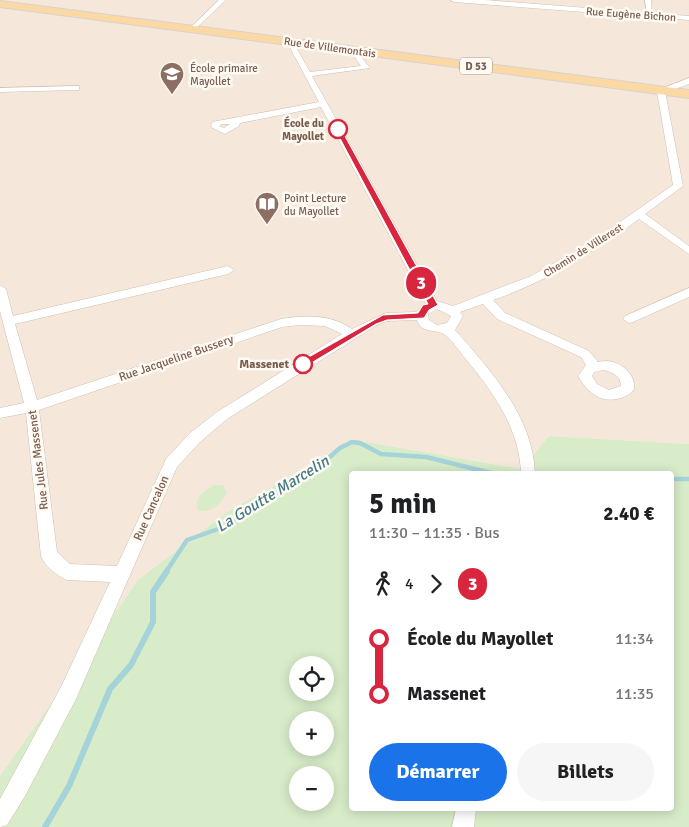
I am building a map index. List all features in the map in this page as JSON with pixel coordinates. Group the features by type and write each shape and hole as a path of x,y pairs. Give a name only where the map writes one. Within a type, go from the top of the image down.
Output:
{"main road":[{"name":"Rue de Villemontais","path":"0,4 661,91"},
{"name":"D 53","path":"661,91 689,94"}],"street":[{"path":"192,28 223,0"},
{"name":"Rue Eugène Bichon","path":"454,0 689,18"},
{"path":"648,0 650,15"},
{"path":"290,42 433,305"},
{"path":"308,74 366,68 354,50"},
{"path":"689,81 661,91 678,186 689,190"},
{"path":"0,90 76,88"},
{"path":"234,122 272,115 281,111 325,104"},
{"name":"Chemin de Villerest","path":"452,310 528,282 557,268 678,186"},
{"path":"638,214 689,251"},
{"path":"9,321 228,270"},
{"name":"Rue Jules Massenet","path":"0,289 32,407 48,556 68,572 121,574"},
{"path":"629,319 689,292"},
{"path":"485,299 501,316 585,354 594,366"},
{"path":"433,305 444,306 452,310 457,316 456,322 448,329 434,329 427,326 420,316 426,308 433,305"},
{"name":"Rue Cancalon","path":"0,818 18,789 69,692 171,463 186,444 202,430 257,393 351,334 386,317 420,316"},
{"name":"Rue Jacqueline Bussery","path":"0,413 32,407 281,323 313,318 339,325 351,334"},
{"path":"448,329 482,369 519,426 529,470"},
{"path":"463,827 466,811"}],"shaded area":[{"path":"0,0 689,0 689,444 549,436 522,469 355,440 227,512 138,580 0,776"}],"green space":[{"path":"549,436 689,444 689,827 0,827 0,776 138,580 227,512 355,440 522,469"},
{"path":"214,485 223,485 227,493 212,509 198,511 197,502 200,495"}],"waterway":[{"name":"La Goutte Marcelin","path":"166,572 187,540 221,528 317,468 340,448 352,442 360,443 381,454 426,457 483,471"},
{"name":"La Goutte Marcelin","path":"674,479 689,479"},
{"name":"La Goutte Marcelin","path":"45,827 69,786 110,689 131,665 153,622 153,592 167,571"}],"bus line":[{"name":"3","path":"303,364 373,322 386,317 420,316 426,308 433,305 338,129"}],"place":[{"name":"École primaire Mayollet","path":"172,95"},
{"name":"École du Mayollet","path":"338,129"},
{"name":"Point Lecture du Mayollet","path":"267,225"},
{"name":"Massenet","path":"303,364"}]}
